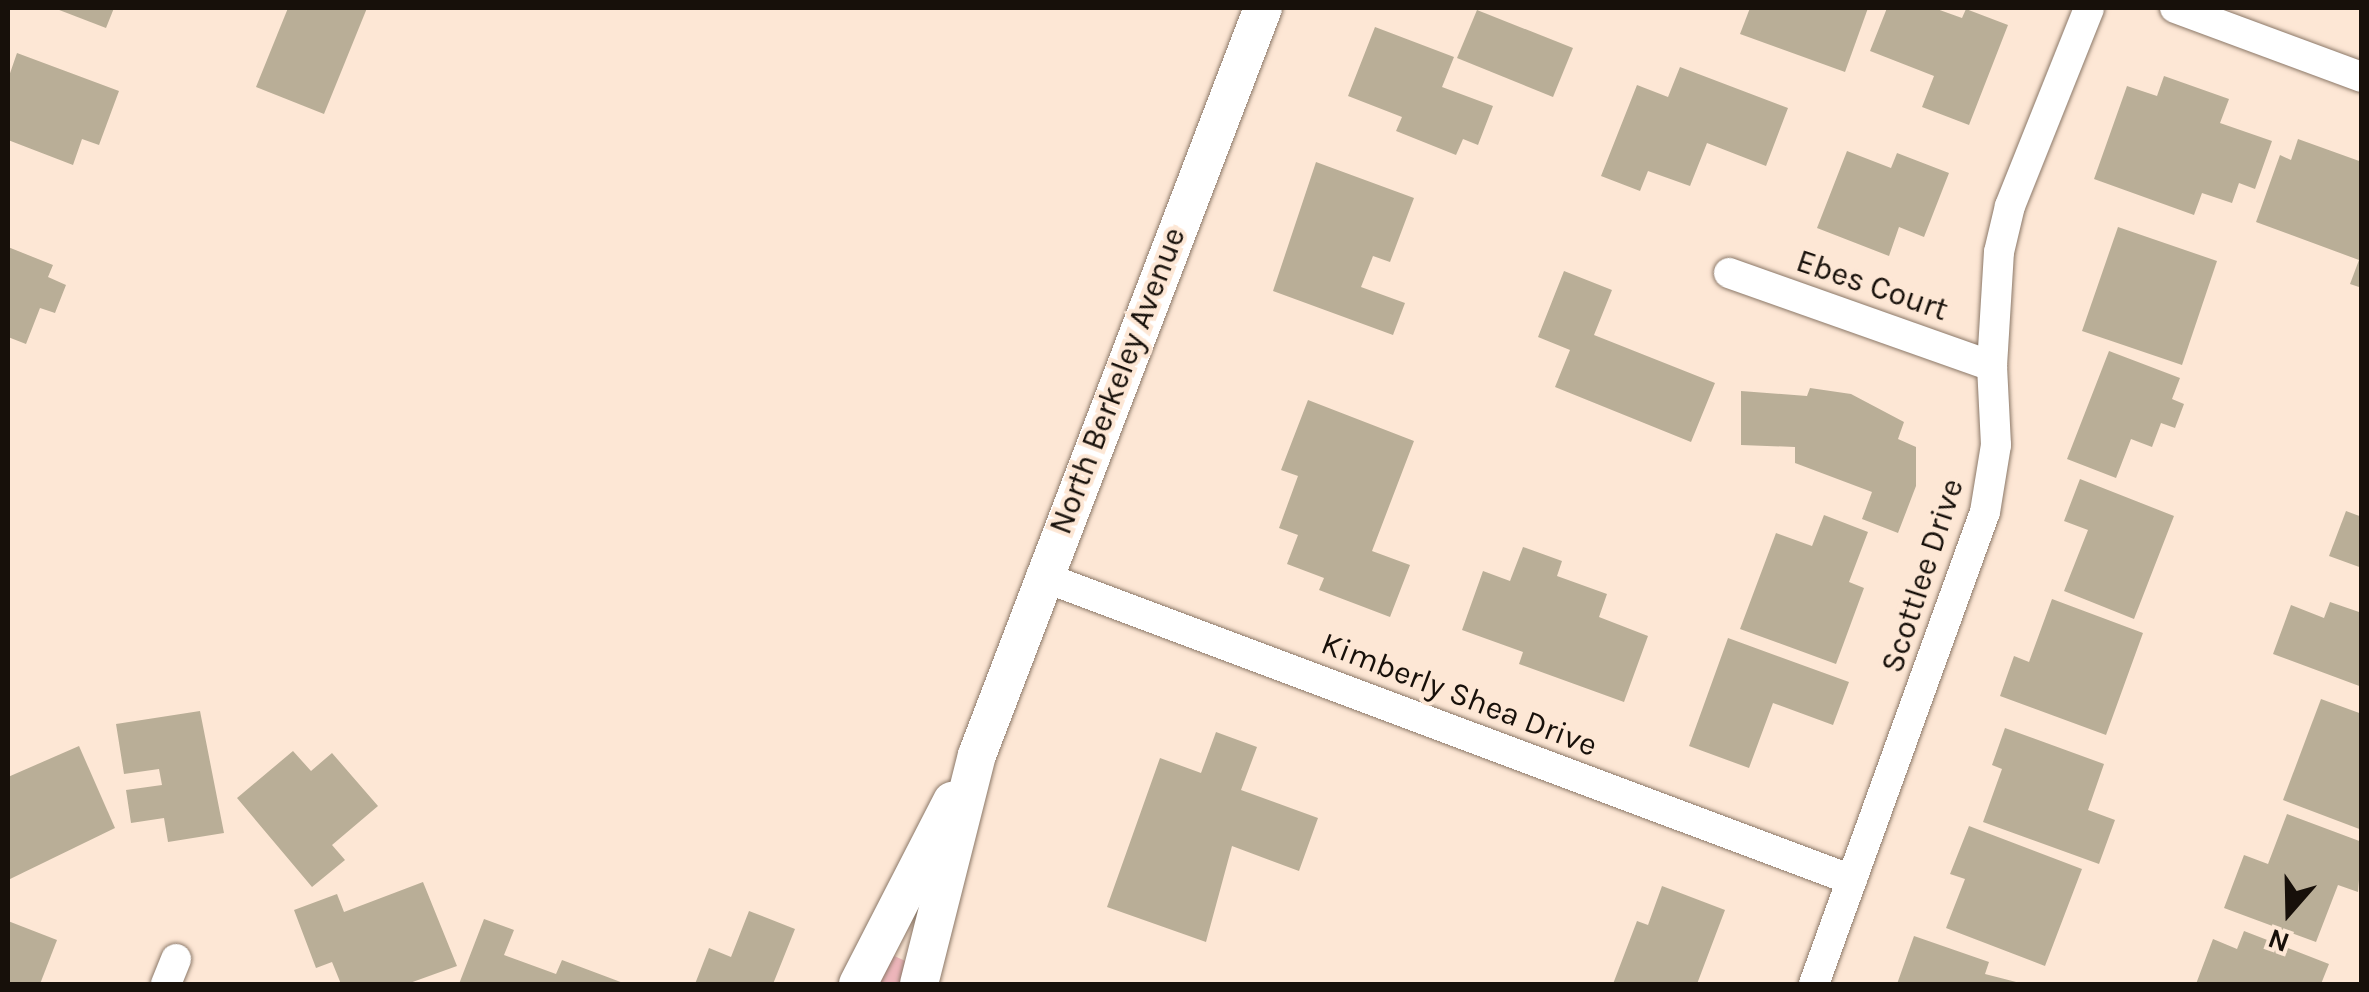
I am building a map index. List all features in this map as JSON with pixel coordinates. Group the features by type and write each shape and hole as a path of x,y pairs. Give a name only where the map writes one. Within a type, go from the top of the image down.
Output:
{"street":[{"name":"North Berkeley Avenue","path":"919,984 977,755 1041,576 1263,8"},
{"name":"Scottlee Drive","path":"1814,984 1985,512 1996,445 1992,366 1999,252 2010,206 2089,8"},
{"path":"2175,8 2362,77"},
{"name":"Ebes Court","path":"1729,273 1992,366"},
{"name":"Kimberly Shea Drive","path":"1041,576 1852,880"},
{"name":"North Berkeley Avenue","path":"858,984 977,755"}],"shaded area":[{"path":"890,954 912,964 903,984 878,984"}],"building":[{"path":"54,8 114,8 106,28"},
{"path":"288,8 367,8 324,114 256,87"},
{"path":"1750,8 1868,8 1845,72 1740,34"},
{"path":"1887,8 1934,8 1962,18 1966,9 2008,25 1969,125 1922,107 1934,76 1870,51"},
{"path":"1477,10 1573,48 1553,97 1457,58"},
{"path":"1375,27 1454,57 1442,87 1493,106 1478,145 1463,139 1456,155 1396,131 1402,117 1348,96"},
{"path":"17,53 119,91 99,145 82,139 73,165 8,140 8,79"},
{"path":"1680,67 1788,108 1766,166 1707,143 1690,186 1648,171 1640,191 1601,176 1637,85 1668,97"},
{"path":"2164,76 2229,99 2220,123 2272,141 2255,189 2239,183 2232,203 2202,193 2194,215 2094,179 2127,86 2157,96"},
{"path":"2298,139 2362,162 2362,288 2350,284 2359,260 2256,222 2280,155 2291,160"},
{"path":"1847,151 1891,168 1897,153 1949,173 1924,237 1899,227 1889,256 1817,228"},
{"path":"1316,162 1414,198 1390,262 1373,256 1361,287 1405,303 1393,335 1273,291"},
{"path":"2118,227 2217,261 2182,365 2082,331"},
{"path":"8,247 53,265 48,277 66,285 55,313 40,308 26,344 8,337"},
{"path":"1564,271 1612,290 1594,335 1715,383 1691,442 1555,387 1570,350 1538,337"},
{"path":"2109,351 2180,378 2172,399 2184,404 2175,428 2161,423 2152,447 2131,439 2116,478 2067,459"},
{"path":"1810,388 1851,394 1904,422 1898,439 1916,447 1916,486 1898,533 1862,519 1872,492 1795,463 1795,447 1741,445 1741,391 1807,396"},
{"path":"1308,400 1414,441 1372,551 1410,565 1390,617 1319,590 1324,578 1287,564 1298,535 1279,528 1298,476 1281,470"},
{"path":"2080,479 2174,516 2134,619 2064,591 2088,530 2064,521"},
{"path":"2346,511 2362,517 2362,568 2329,556"},
{"path":"1824,515 1868,532 1849,582 1864,588 1836,664 1740,629 1776,533 1812,546"},
{"path":"1523,547 1562,561 1557,576 1607,594 1599,617 1648,636 1624,702 1519,664 1523,652 1462,630 1483,571 1510,581"},
{"path":"2052,599 2143,633 2106,735 2000,696 2014,656 2029,662"},
{"path":"2330,602 2362,613 2362,687 2273,654 2291,605 2324,618"},
{"path":"1728,638 1849,682 1833,725 1773,703 1749,768 1689,746"},
{"path":"2321,699 2362,714 2362,830 2283,800"},
{"path":"200,711 224,833 168,842 164,818 131,823 126,790 162,785 159,769 124,774 116,724"},
{"path":"2005,728 2104,764 2088,810 2115,820 2099,864 1983,822 2002,769 1992,765"},
{"path":"1216,732 1257,747 1241,790 1318,818 1299,871 1232,846 1206,942 1107,907 1160,758 1201,773"},
{"path":"79,746 115,828 8,880 8,777"},
{"path":"293,751 311,771 332,753 378,806 332,845 345,860 312,887 237,798"},
{"path":"2287,814 2362,842 2358,892 2338,885 2316,942 2224,908 2244,855 2268,864"},
{"path":"1969,826 2082,869 2045,966 1946,928 1965,879 1950,874"},
{"path":"423,882 457,966 407,984 341,984 332,962 316,968 294,910 337,894 344,912"},
{"path":"1662,886 1725,910 1697,984 1613,984 1637,921 1648,925"},
{"path":"749,911 795,929 773,984 695,984 709,948 731,957"},
{"path":"484,919 514,930 504,955 556,974 562,960 626,984 459,984"},
{"path":"8,921 57,940 40,984 8,984"},
{"path":"2244,931 2329,964 2321,984 2196,984 2213,939 2237,949"},
{"path":"1914,936 1989,962 1985,974 2024,984 1897,984"}]}
